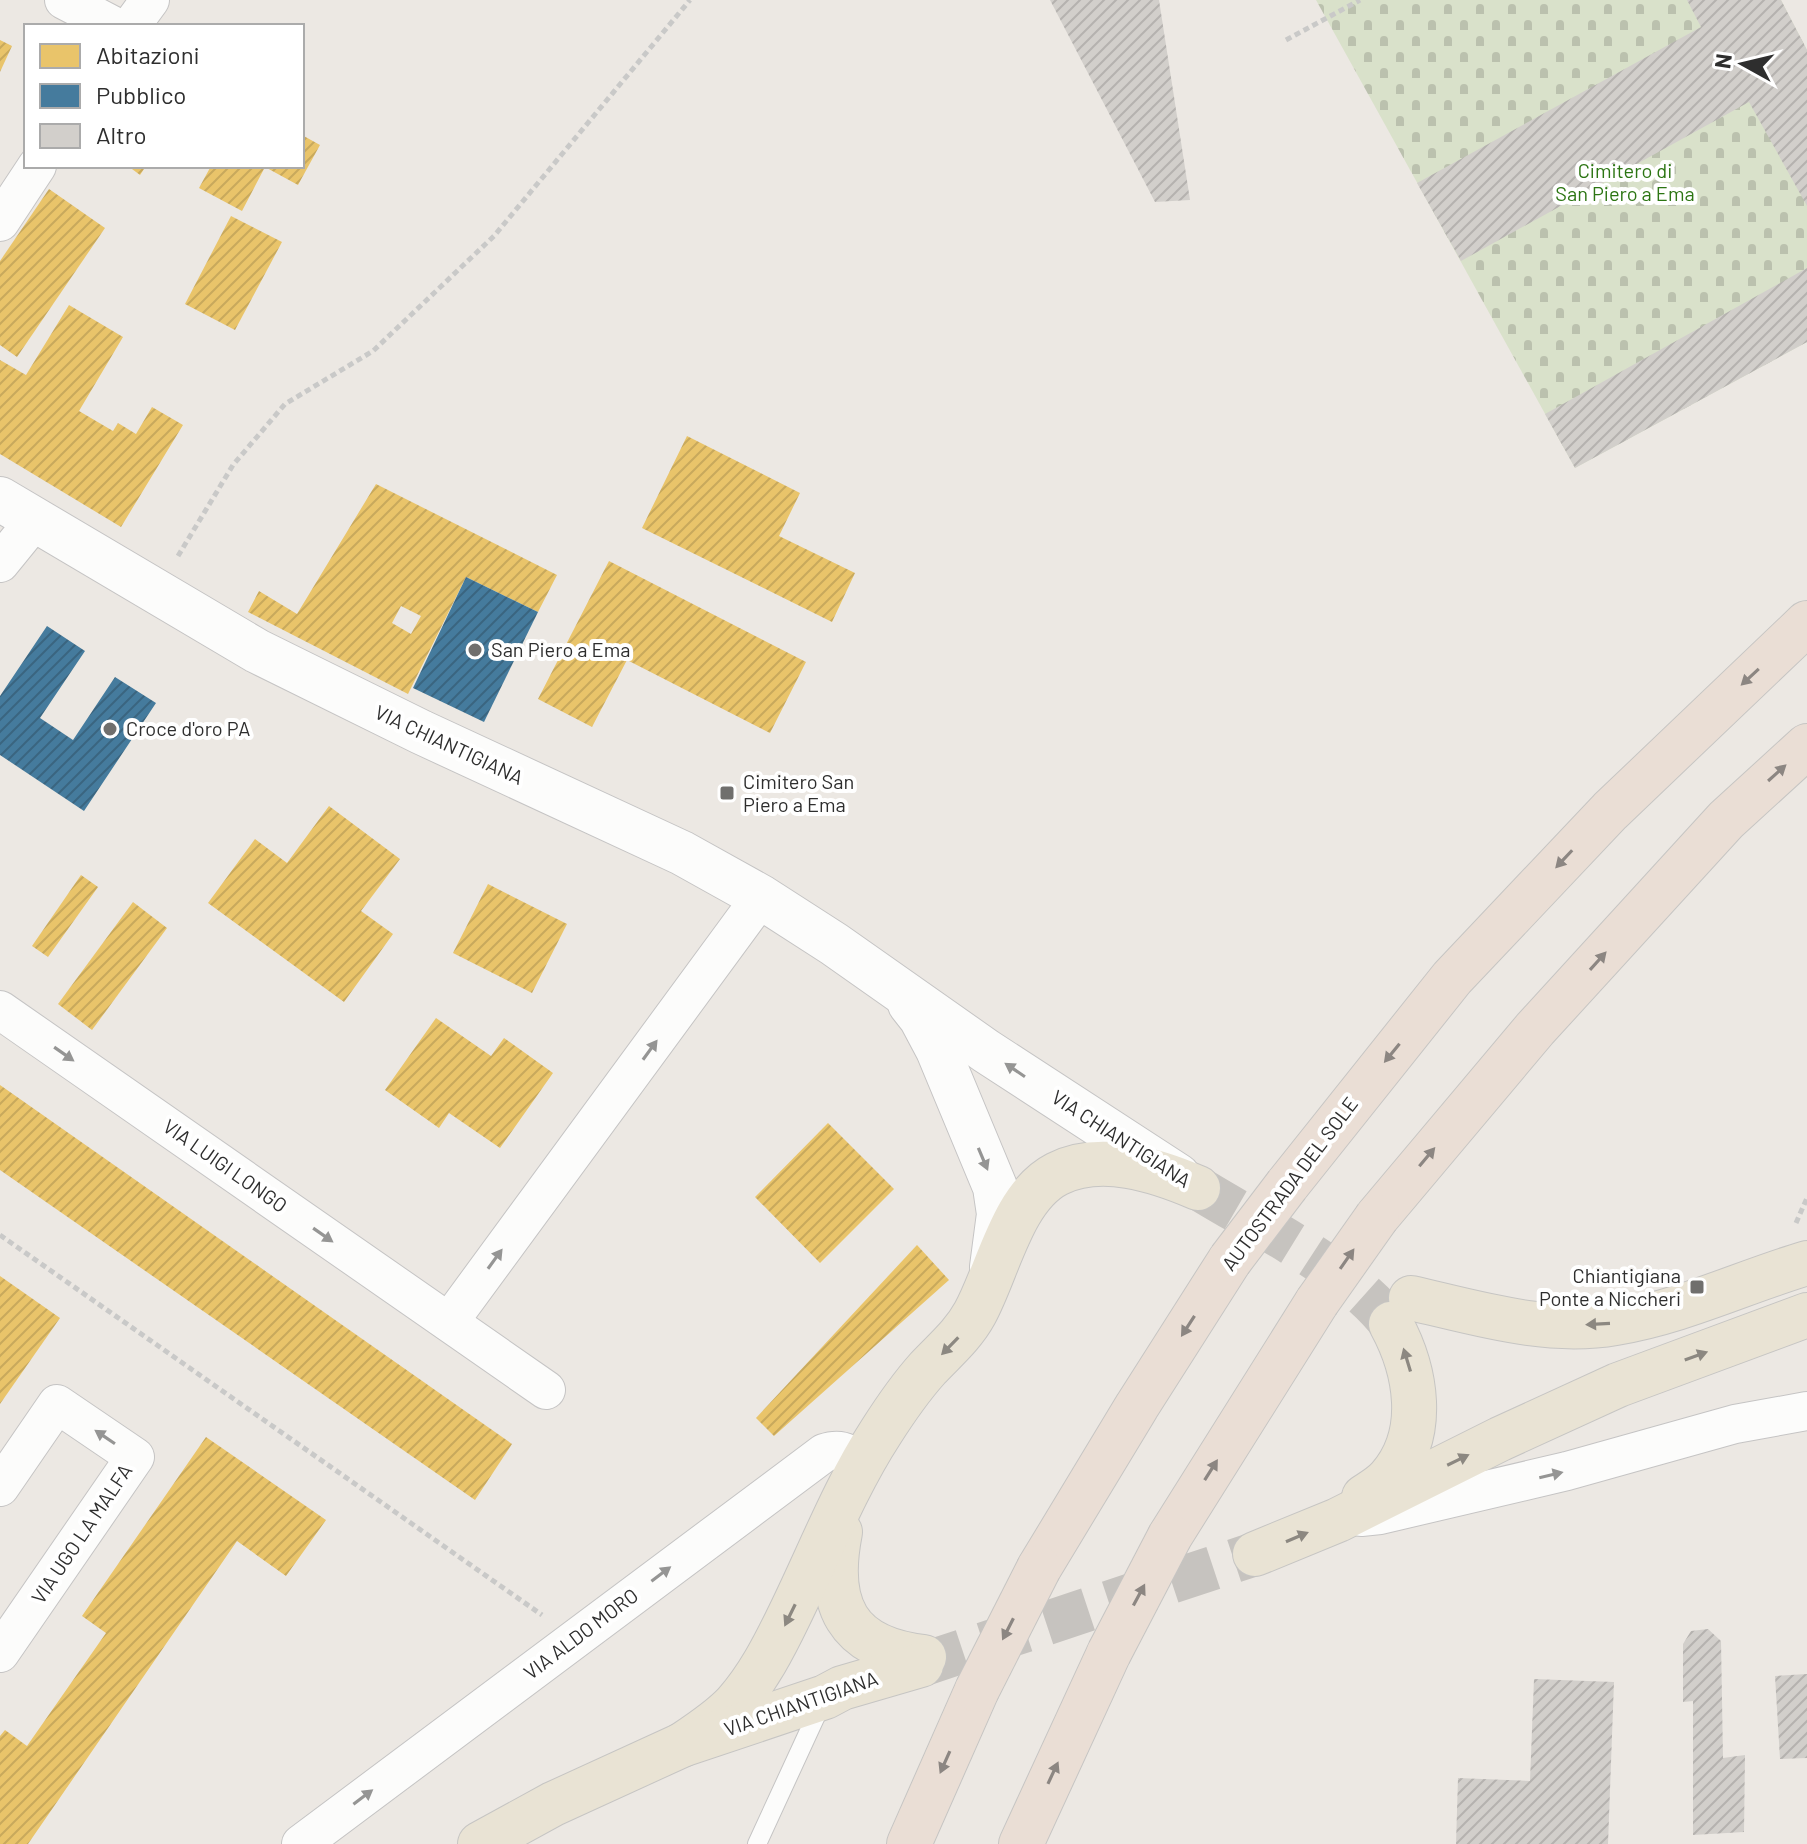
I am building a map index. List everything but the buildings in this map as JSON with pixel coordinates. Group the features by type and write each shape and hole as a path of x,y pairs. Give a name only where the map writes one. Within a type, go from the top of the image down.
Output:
{"highway":[{"name":"AUTOSTRADA DEL SOLE","path":"909,1844 977,1690 1039,1568 1230,1260 1452,978 1610,811 1807,623"},
{"path":"1021,1844 1109,1653 1170,1536 1317,1302 1377,1217 1535,1029 1726,820 1807,746"}],"main road":[{"name":"VIA CHIANTIGIANA","path":"682,1745 733,1706 754,1681 880,1433 928,1368 966,1329 1026,1204 1038,1187 1057,1174 1080,1166 1123,1166 1173,1177 1198,1188"},
{"path":"1338,1520 1390,1477 1403,1454 1411,1430 1416,1401 1402,1344 1401,1311 1568,1326 1614,1323 1689,1304 1807,1263"},
{"path":"1255,1554 1338,1520 1500,1439 1618,1385 1807,1315"},
{"name":"VIA CHIANTIGIANA","path":"480,1844 553,1804 682,1745 922,1661 883,1648 866,1638 847,1620 837,1598 834,1574 853,1483"}],"street":[{"path":"64,0 110,24"},
{"path":"132,24 150,0"},
{"path":"0,222 36,168"},
{"path":"0,563 18,509"},
{"name":"VIA CHIANTIGIANA","path":"18,509 257,651 421,732 682,853 761,897 1075,1110 1198,1188"},
{"path":"449,1322 761,897"},
{"name":"VIA CHIANTIGIANA","path":"898,990 921,1018 938,1050 995,1187 999,1214 990,1280"},
{"name":"VIA LUIGI LONGO","path":"0,1010 546,1390"},
{"name":"VIA UGO LA MALFA","path":"0,1487 57,1404 135,1457 0,1653"},
{"path":"1338,1520 1380,1515 1567,1471 1735,1424 1807,1411"},
{"name":"VIA ALDO MORO","path":"301,1844 824,1453 836,1450 850,1453 857,1463 853,1483"}],"lane":[{"path":"757,1844 825,1697"}],"path":[{"path":"156,591 233,465 285,404 373,351 494,236 690,0"},
{"path":"1286,40 1360,0"},
{"path":"0,1235 576,1638"}],"green space":[{"name":"Cimitero di San Piero a Ema","path":"1316,0 1781,0 1807,50 1807,342 1575,468"}],"tunnel":[{"path":"1198,1188 1328,1267 1374,1304 1391,1324"},
{"path":"921,1665 1255,1554"}],"place":[{"name":"San Piero a Ema","path":"475,650"},
{"name":"Croce d'oro PA","path":"110,729"},
{"name":"Cimitero San Piero a Ema","path":"727,793"},
{"name":"Chiantigiana Ponte a Niccheri","path":"1697,1287"}]}
